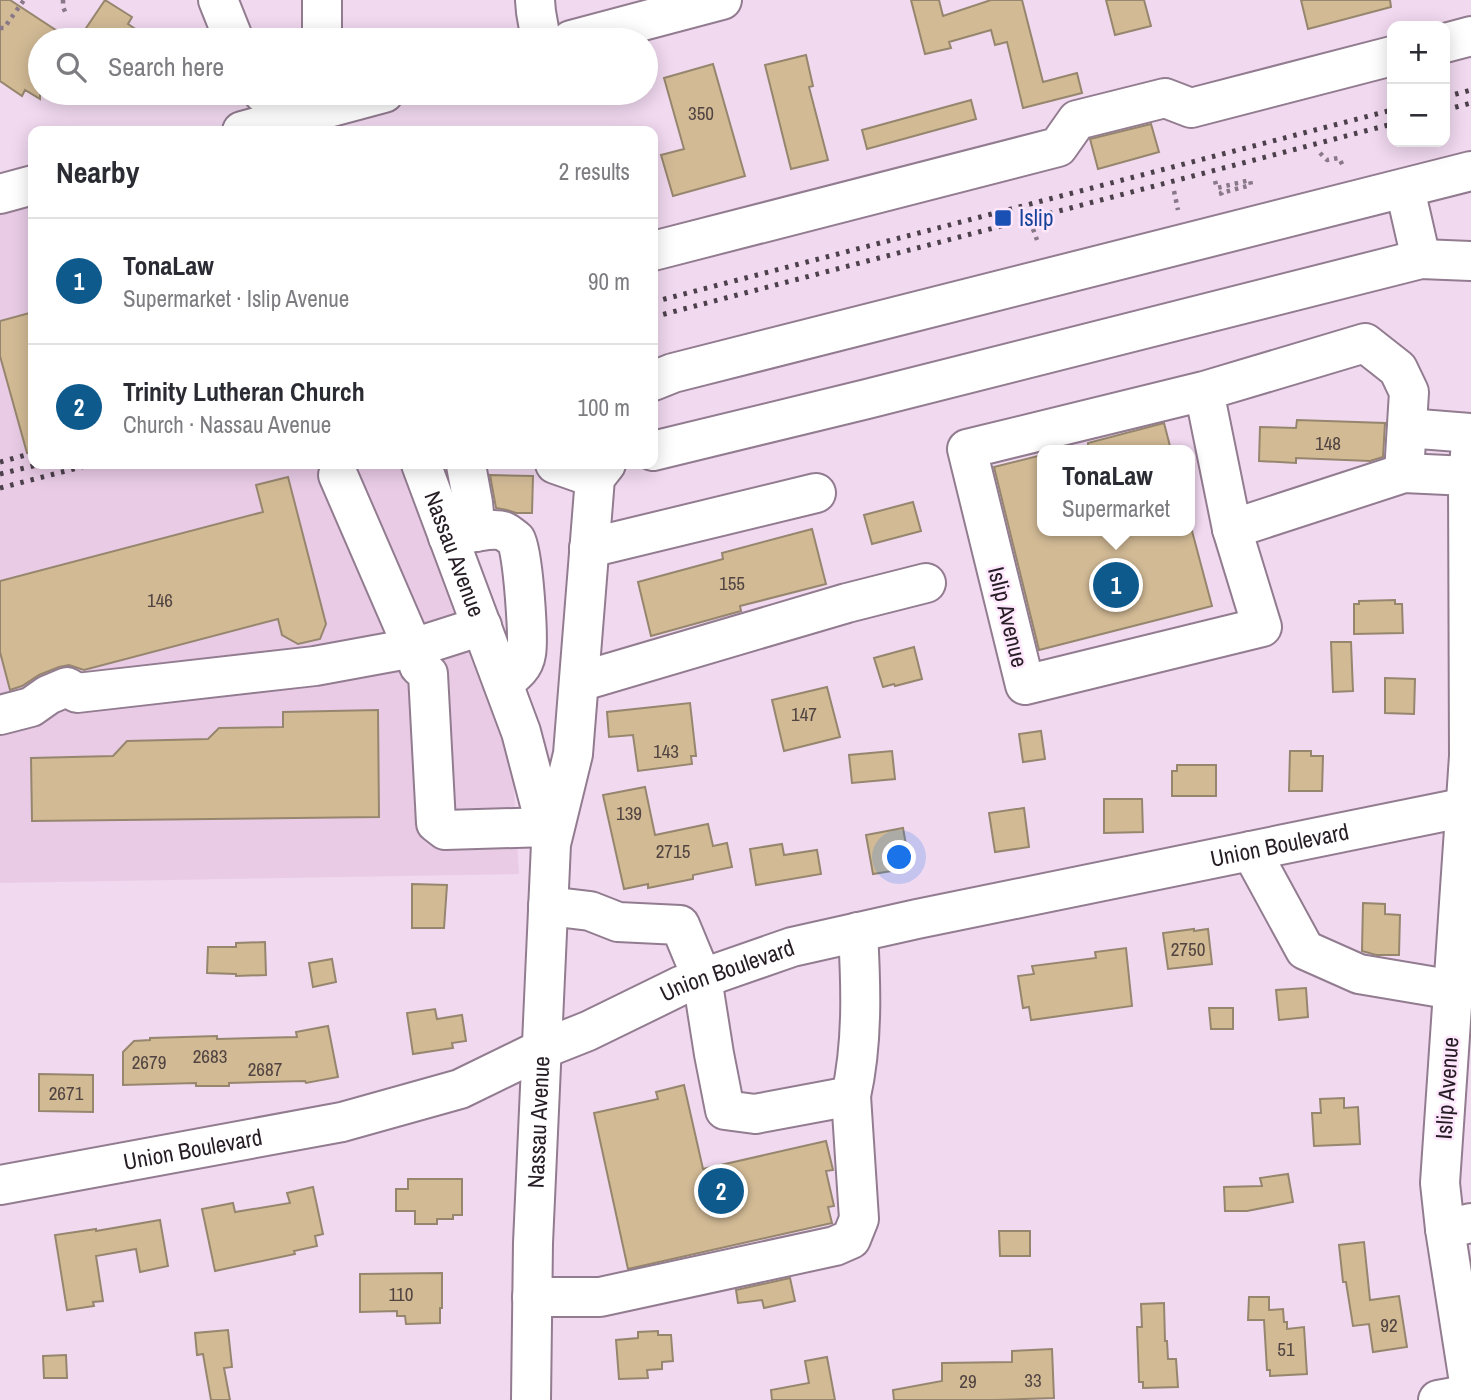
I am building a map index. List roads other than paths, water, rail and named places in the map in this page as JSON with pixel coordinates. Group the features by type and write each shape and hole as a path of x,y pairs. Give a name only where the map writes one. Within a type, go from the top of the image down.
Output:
{"street":[{"path":"218,0 229,28"},
{"path":"322,0 323,28"},
{"path":"536,0 539,28"},
{"path":"593,24 722,0"},
{"path":"1450,42 1471,36"},
{"path":"658,250 1058,147 1077,120 1165,97 1191,108 1387,57"},
{"path":"289,105 307,113"},
{"path":"260,126 338,105"},
{"path":"658,379 1471,171"},
{"path":"0,194 28,186"},
{"path":"1405,189 1421,258"},
{"path":"658,450 1421,258 1471,261"},
{"path":"1404,473 1409,392 1398,369 1365,343 1204,391 1232,529 1404,473 1469,460"},
{"name":"Islip Avenue","path":"1204,391 967,449 1025,685 1262,628 1232,529"},
{"path":"1407,428 1471,433"},
{"name":"Islip Avenue","path":"1469,460 1469,807 1440,1183 1458,1226 1471,1394"},
{"name":"Nassau Avenue","path":"424,469 462,535 482,626 520,732 549,836"},
{"path":"470,469 473,503 462,535 502,531 516,540 520,555 527,628 526,655 521,668 503,683"},
{"path":"566,469 598,484"},
{"path":"338,475 419,666 428,674 436,823 445,830 549,836"},
{"name":"Nassau Avenue","path":"530,1400 549,836 573,754 589,548 598,484"},
{"path":"589,548 816,493"},
{"path":"579,682 833,607 926,583"},
{"path":"0,715 31,707 48,695 66,688 76,693 302,667 413,648 482,626"},
{"path":"520,732 575,726"},
{"name":"Union Boulevard","path":"0,1185 342,1122 460,1088 540,1050 588,1031 680,986 792,947 1469,807"},
{"path":"1251,851 1305,950 1359,974 1454,990"},
{"path":"548,906 590,911 618,922 680,925 702,978 725,1110 755,1114 851,1096"},
{"path":"532,1297 600,1297 835,1246 851,1239 859,1219 851,1096 856,1075 861,995 858,932"},
{"path":"1438,1400 1471,1394"}],"railway":[{"path":"1450,96 1471,90"},
{"path":"1450,109 1471,103"},
{"path":"658,301 1387,111"},
{"path":"658,316 1387,125"},
{"path":"0,462 28,454"},
{"path":"0,474 28,467"},
{"path":"0,488 74,469"}],"place":[{"name":"Islip","path":"1003,218"},
{"name":"TonaLaw","path":"1116,585"},
{"name":"Trinity Lutheran Church","path":"721,1191"}]}
